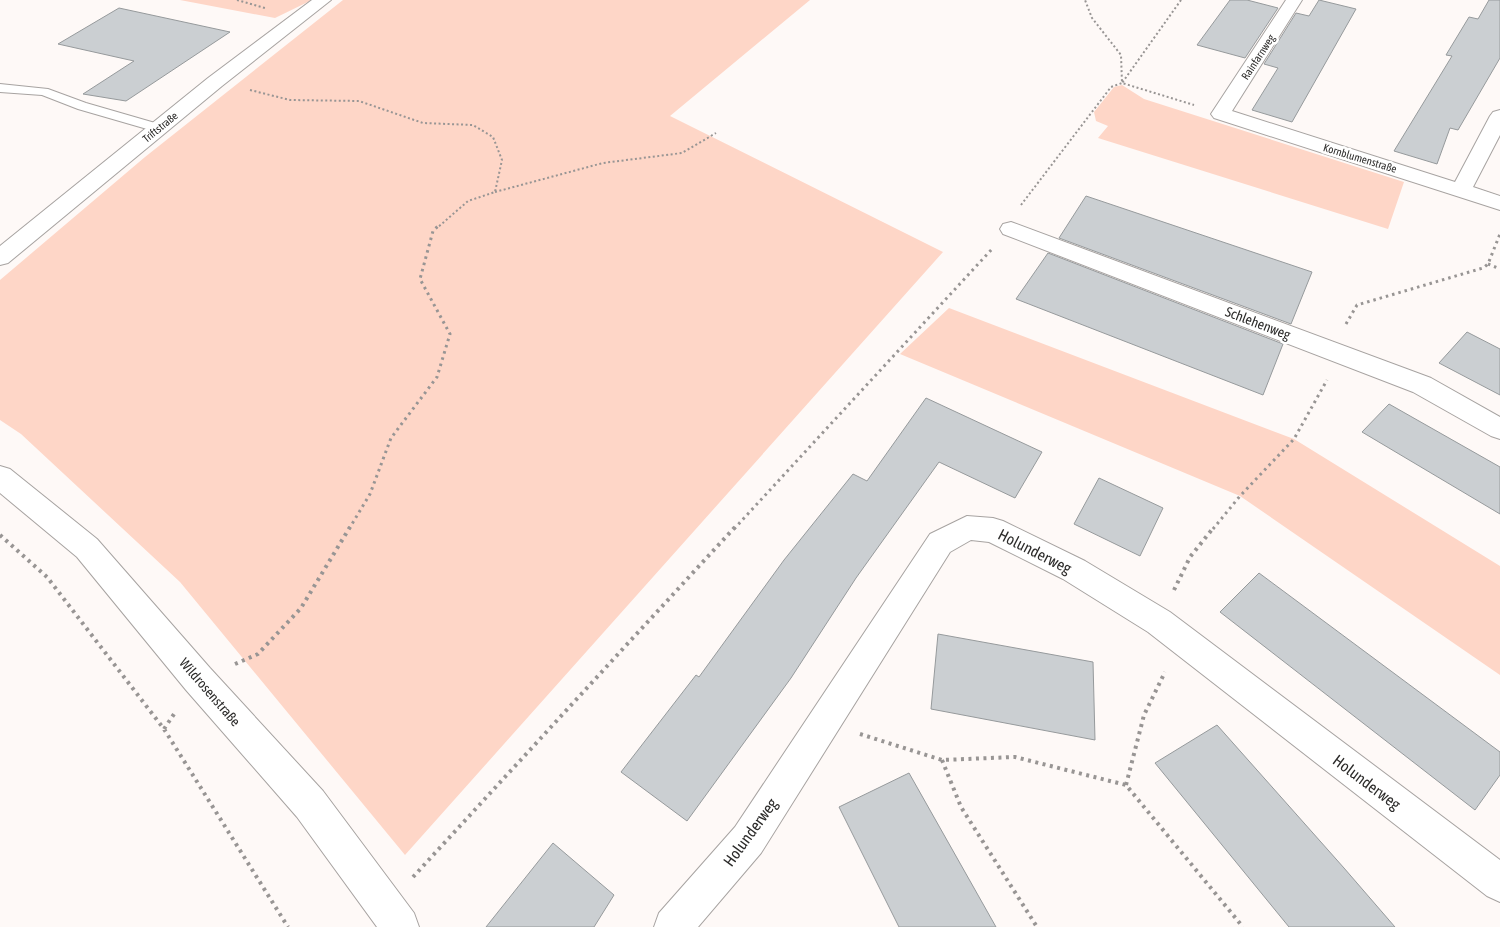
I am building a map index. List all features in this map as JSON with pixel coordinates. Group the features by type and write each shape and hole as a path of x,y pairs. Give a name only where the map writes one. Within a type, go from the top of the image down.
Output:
{"street":[{"name":"Triftstraße","path":"0,258 215,82 323,0"},
{"name":"Rainfarnweg","path":"1221,114 1294,0"},
{"name":"Kornblumenstraße","path":"1221,114 1500,203"},
{"path":"1461,190 1500,116"},
{"name":"Schlehenweg","path":"1011,229 1422,385 1500,429"},
{"name":"Wildrosenstraße","path":"0,477 87,548 198,679 310,804 393,917"},
{"name":"Holunderweg","path":"673,927 748,840 940,543 967,528 993,530 1074,570 1170,631 1500,883"}],"lane":[{"path":"0,88 44,92 82,106 158,128"}],"path":[{"path":"1085,0 1092,18 1121,55 1122,83"},
{"path":"393,917 1011,229 1023,200 1066,147 1080,124 1111,87 1122,83 1181,0"},
{"path":"215,82 290,100 360,101 423,123 473,125 493,137 502,160 495,192"},
{"path":"1122,83 1221,114"},
{"path":"164,729 198,679 258,654 301,608 370,494 391,438 437,377 450,334 420,279 433,231 468,201 603,162 682,153 716,133"},
{"path":"1126,785 1144,714 1170,631 1190,557 1240,496 1294,439 1326,385 1331,350 1357,305 1483,268 1488,264 1500,234"},
{"path":"1488,264 1500,269"},
{"path":"0,535 47,578 164,729 288,927"},
{"path":"825,722 942,760 1015,757 1126,785 1242,927"},
{"path":"942,760 961,807 1036,927"}],"shaded area":[{"path":"180,0 312,0 275,18"},
{"path":"343,0 810,0 670,116 943,252 405,855 180,582 21,434 0,420 0,280 145,157"},
{"path":"1122,85 1144,99 1404,182 1388,229 1098,138 1108,126 1096,121 1094,112 1114,87"},
{"path":"949,308 1294,439 1500,566 1500,675 1240,496 900,354"}],"building":[{"path":"1230,0 1247,0 1278,8 1245,58 1197,45"},
{"path":"1319,0 1356,9 1292,122 1252,110 1278,68 1264,64 1296,13 1309,16"},
{"path":"1489,0 1500,0 1500,58 1458,130 1450,128 1437,164 1394,151 1452,56 1446,55 1469,17 1478,19"},
{"path":"119,8 230,32 126,101 83,94 134,61 58,44"},
{"path":"1086,196 1312,272 1291,324 1059,238"},
{"path":"1048,253 1283,344 1263,395 1016,299"},
{"path":"1467,332 1500,349 1500,395 1439,363"},
{"path":"926,398 1042,452 1015,498 939,462 856,578 791,678 687,821 621,772 696,675 699,677 784,560 853,474 867,481"},
{"path":"1389,404 1500,467 1500,514 1362,432"},
{"path":"1099,478 1163,508 1140,556 1074,524"},
{"path":"1259,573 1500,752 1500,775 1475,810 1220,612"},
{"path":"938,634 1093,662 1095,740 931,709"},
{"path":"1217,725 1395,927 1289,927 1155,763"},
{"path":"909,773 996,927 899,927 839,807"},
{"path":"553,843 614,895 594,927 486,927"}]}
